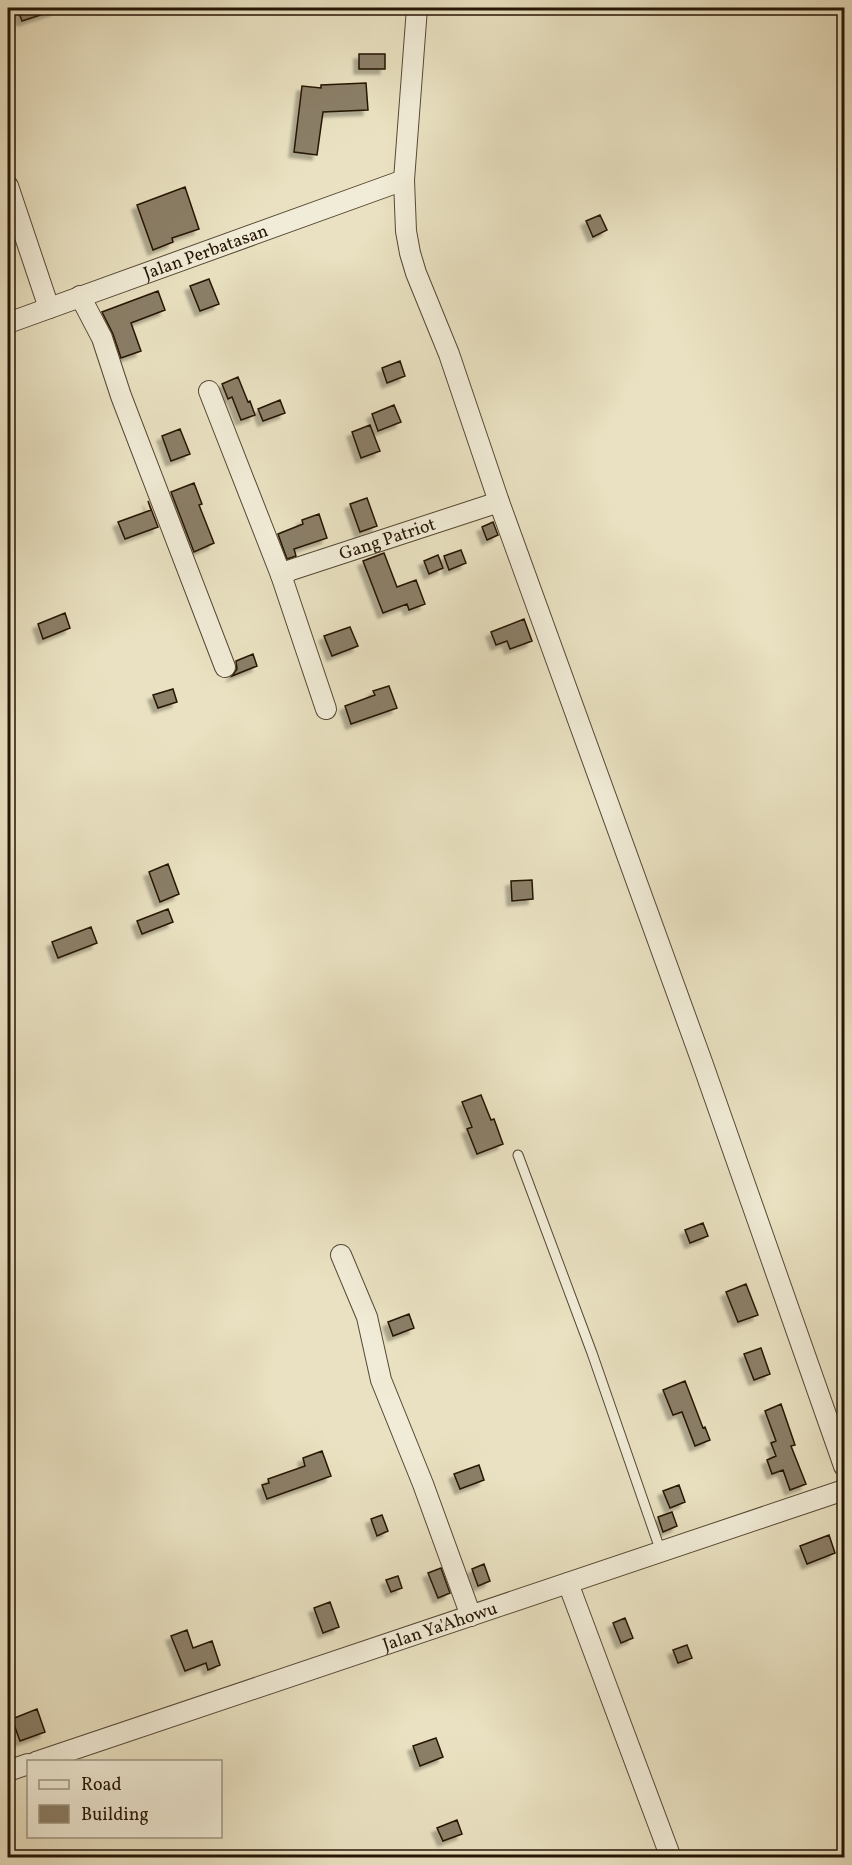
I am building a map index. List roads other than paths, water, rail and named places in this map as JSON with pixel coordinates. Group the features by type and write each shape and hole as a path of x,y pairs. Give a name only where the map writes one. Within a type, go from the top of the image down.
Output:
{"street":[{"path":"417,8 404,180 406,231 416,273 449,354 499,502 706,1073 844,1466"},
{"name":"Jalan Perbatasan","path":"8,323 404,180"},
{"path":"8,186 49,308"},
{"path":"80,296 102,338 121,396 225,667"},
{"path":"209,391 280,574 326,709"},
{"name":"Gang Patriot","path":"280,574 499,502"},
{"path":"341,1255 367,1317 381,1380 423,1484 471,1616"},
{"name":"Jalan Ya'Ahowu","path":"39,1760 844,1490"},
{"path":"568,1583 671,1857"},
{"path":"8,1771 27,1764"}],"lane":[{"path":"518,1155 592,1353 661,1552"}]}
